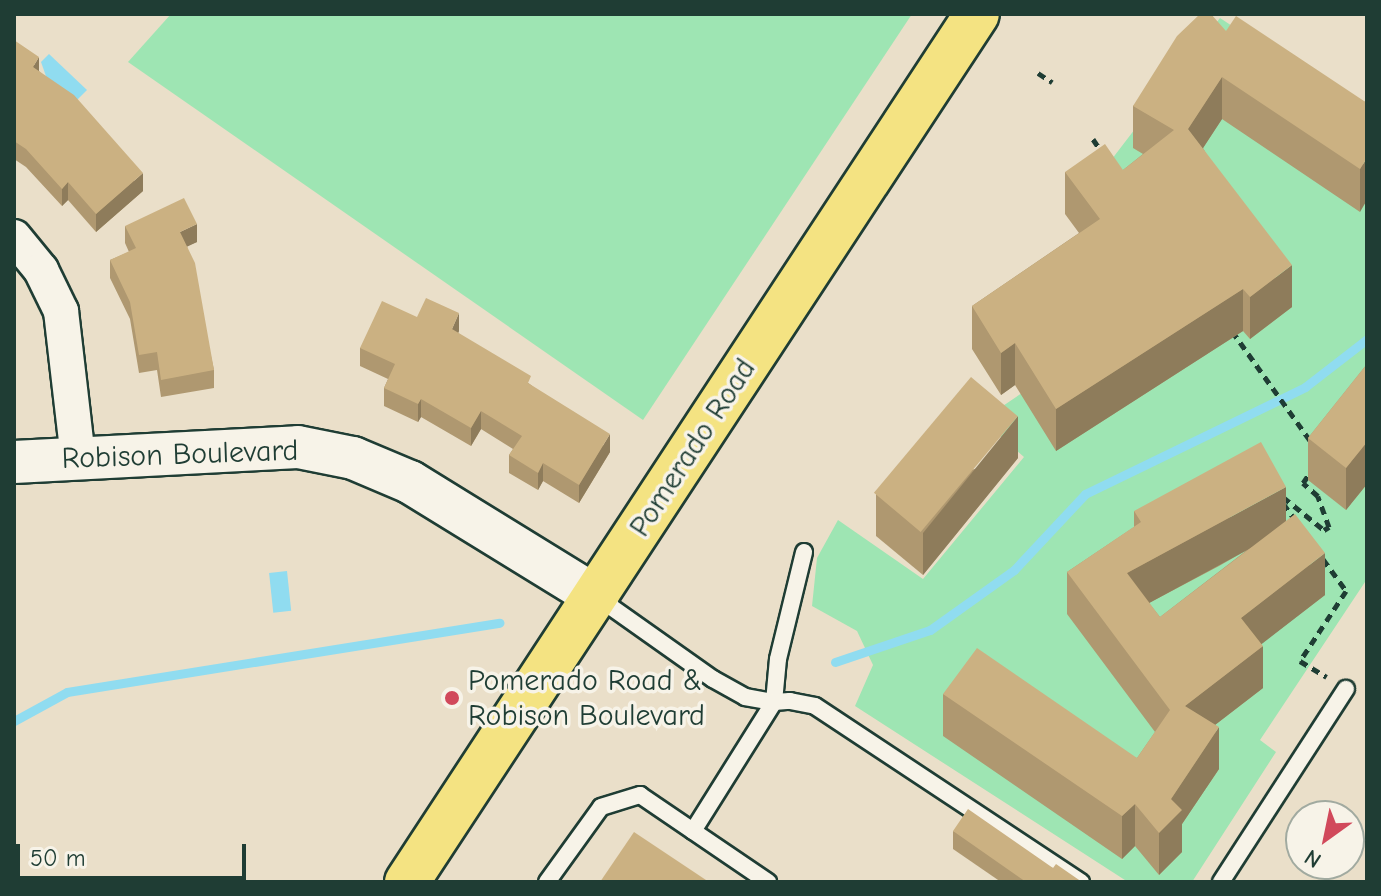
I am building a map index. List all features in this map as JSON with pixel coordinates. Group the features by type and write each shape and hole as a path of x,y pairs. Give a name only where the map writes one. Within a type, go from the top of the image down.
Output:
{"main road":[{"name":"Pomerado Road","path":"407,882 977,14"}],"street":[{"path":"14,237 41,270 61,311 78,457"},
{"name":"Robison Boulevard","path":"14,462 298,447 353,458 410,482 597,597"}],"lane":[{"path":"693,831 774,702 778,659 804,552"},
{"path":"597,597 713,679 745,697 815,706 1081,882"},
{"path":"1221,882 1346,689"},
{"path":"547,882 601,807 640,795 768,882"}],"path":[{"path":"1038,73 1052,82"},
{"path":"1093,139 1111,164"},
{"path":"1223,319 1321,455"},
{"path":"1305,534 1280,499 1294,501 1324,530 1329,527 1318,496 1303,483 1315,464"},
{"path":"1321,556 1346,591 1300,661 1346,689"}],"green space":[{"path":"171,14 912,14 643,420 128,62"},
{"path":"1220,18 1367,115 1367,579 1260,740 1276,752 1192,882 1128,882 855,706 873,665 857,631 812,606 817,558 838,520 923,579 1024,457 982,420 1176,289 1102,172"}],"water":[{"path":"49,54 87,90 77,100 47,79 41,62"},
{"path":"287,571 291,611 273,613 269,573"}],"building":[{"path":"1200,14 1211,14 1226,31 1236,16 1367,103 1367,158 1360,169 1222,77 1188,129 1292,265 1250,297 1243,289 1056,409 1015,343 1001,353 972,306 1100,219 1065,172 1105,144 1123,170 1174,130 1133,106 1177,36"},
{"path":"14,40 39,57 33,67 74,95 143,173 96,214 68,182 62,189 26,149 14,141"},
{"path":"184,198 197,224 180,232 195,263 214,370 161,380 157,352 139,355 130,302 110,260 136,248 125,226"},
{"path":"426,298 459,313 452,329 531,376 528,383 610,434 579,485 543,463 538,473 509,455 522,436 481,411 471,428 421,399 418,404 384,388 395,364 360,348 382,301 417,317"},
{"path":"1367,364 1367,442 1346,468 1308,438"},
{"path":"971,377 1018,416 921,532 874,493"},
{"path":"1261,442 1286,487 1127,573 1160,617 1295,514 1325,553 1241,618 1263,646 1185,706 1219,727 1171,799 1182,810 1159,833 1135,804 1122,816 943,694 977,648 1137,758 1170,710 1067,572 1141,522 1134,511"},
{"path":"968,809 1053,868 1056,864 1082,882 1026,882 953,831"},
{"path":"634,832 709,882 600,882"}],"waterway":[{"path":"835,662 930,630 1014,570 1085,494 1305,387 1367,339"},
{"path":"14,721 67,692 500,623"}],"place":[{"name":"Pomerado Road & Robison Boulevard","path":"452,698"}]}
